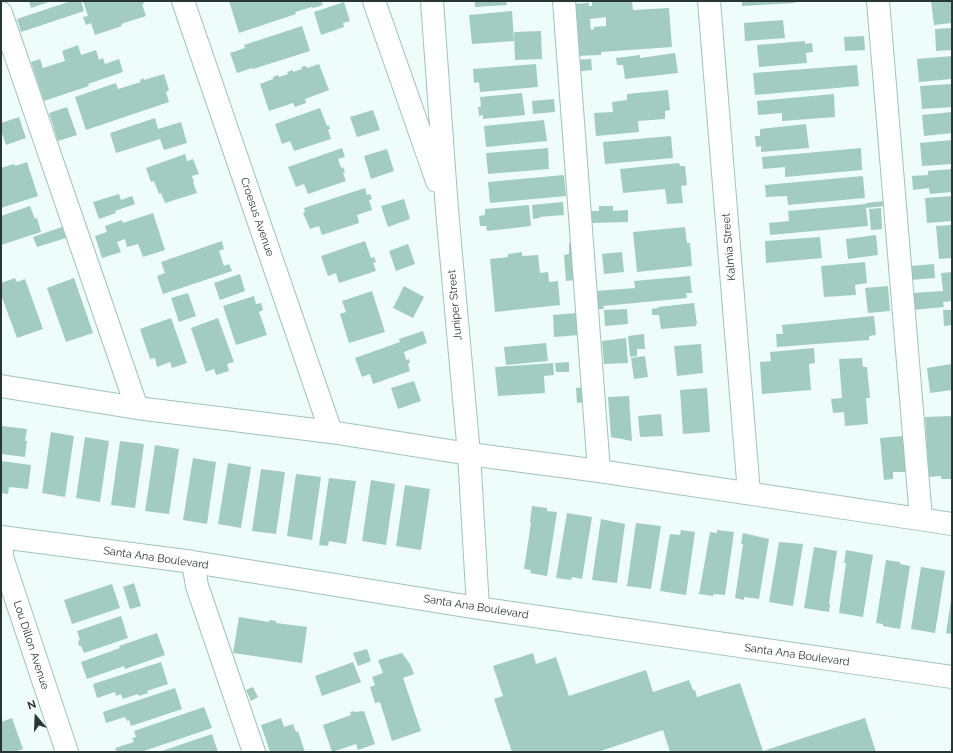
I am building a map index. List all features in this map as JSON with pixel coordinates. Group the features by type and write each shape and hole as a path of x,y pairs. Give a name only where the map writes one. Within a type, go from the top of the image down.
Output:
{"street":[{"name":"Croesus Avenue","path":"183,1 332,432"},
{"path":"374,1 447,210"},
{"name":"Juniper Street","path":"432,1 447,210 469,454 478,608"},
{"path":"564,1 599,471"},
{"name":"Kalmia Street","path":"708,1 749,493"},
{"path":"878,1 921,519"},
{"path":"1,13 137,408"},
{"path":"1,386 137,408 332,432 469,454 599,471 952,524"},
{"name":"Santa Ana Boulevard","path":"2,538 193,562 478,608 952,677"},
{"name":"Lou Dillon Avenue","path":"2,538 2,557 67,752"},
{"path":"193,562 197,586 254,752"}],"building":[{"path":"29,1 52,1 31,8"},
{"path":"71,1 81,1 84,11 21,32 17,19"},
{"path":"83,1 143,1 144,4 142,4 146,16 121,24 122,26 95,35 91,23 86,25 83,17 88,16"},
{"path":"229,1 321,1 323,5 295,12 296,14 239,33"},
{"path":"475,1 506,1 507,5 475,7"},
{"path":"632,1 633,10 669,8 672,47 601,52 601,55 576,56 571,4 589,3 589,6 592,6 592,2","holes":["606,17 606,26 594,27 594,29 591,30 590,19"]},
{"path":"742,1 795,1 795,3 742,6"},
{"path":"931,1 952,1 952,23 934,25"},
{"path":"344,2 350,21 343,23 344,27 321,35 314,12"},
{"path":"512,11 514,41 472,44 469,15"},
{"path":"783,20 785,38 745,41 744,23"},
{"path":"302,26 310,51 237,73 230,53 245,48 244,45"},
{"path":"952,28 952,50 936,51 935,29"},
{"path":"541,31 542,59 515,60 514,32"},
{"path":"864,36 865,50 845,51 844,37"},
{"path":"805,41 805,44 812,43 813,52 806,53 807,63 759,67 757,45"},
{"path":"78,45 81,55 96,50 99,60 103,58 105,64 119,59 123,72 88,84 89,86 44,101 31,62 40,59 43,68 65,61 62,51"},
{"path":"675,53 678,73 625,79 623,65 617,65 616,58 640,55 640,58"},
{"path":"952,56 952,79 919,82 917,59"},
{"path":"591,59 592,70 574,72 573,60"},
{"path":"319,64 329,90 305,99 306,103 295,107 293,103 269,111 260,84 273,79 273,77 278,75 279,77 288,74 287,72 302,69 301,67 306,66 307,68"},
{"path":"536,64 538,87 480,92 479,82 474,83 473,69"},
{"path":"857,65 859,86 755,95 753,73"},
{"path":"164,74 169,90 166,92 169,102 86,130 75,97 116,83 118,89 141,82 140,80 143,78 144,80"},
{"path":"952,84 952,107 922,109 920,86"},
{"path":"668,90 670,110 665,111 665,119 638,121 639,132 596,136 594,113 613,112 612,102 627,100 627,94"},
{"path":"522,93 525,115 483,119 483,115 479,116 478,107 481,107 480,97"},
{"path":"834,94 835,117 782,121 782,113 758,115 757,101"},
{"path":"554,99 555,112 533,114 532,101"},
{"path":"67,107 77,135 58,141 49,113"},
{"path":"320,108 327,126 329,125 330,129 328,130 331,139 294,151 290,141 282,144 275,124"},
{"path":"373,110 380,130 357,137 350,117"},
{"path":"952,112 952,133 924,136 922,115"},
{"path":"19,117 26,138 6,145 1,130 1,123"},
{"path":"155,118 158,129 181,122 187,143 164,150 160,139 116,153 110,133"},
{"path":"544,120 547,141 486,147 484,126"},
{"path":"806,124 809,148 761,152 761,146 756,147 755,136 760,136 760,129"},
{"path":"671,136 673,158 605,164 603,142"},
{"path":"952,140 952,164 922,166 920,143"},
{"path":"342,148 345,157 338,159 341,168 343,167 345,172 343,173 346,181 308,194 304,184 296,187 288,167"},
{"path":"548,148 549,169 488,174 486,153"},
{"path":"861,148 862,170 785,177 785,167 763,169 762,157"},
{"path":"387,149 394,171 371,179 364,156"},
{"path":"185,154 187,161 193,159 199,174 192,176 197,193 165,203 161,193 159,194 154,181 151,182 146,168"},
{"path":"27,162 38,196 1,208 1,168"},
{"path":"679,163 680,166 685,166 687,185 681,186 683,203 667,204 665,189 623,193 620,169"},
{"path":"952,169 952,192 930,194 929,188 913,190 912,176 928,175 928,171"},
{"path":"564,175 566,196 490,203 488,182"},
{"path":"863,176 865,198 788,205 787,196 766,197 765,185"},
{"path":"365,188 367,195 370,194 372,199 369,200 372,210 357,215 359,223 322,235 319,226 310,229 303,213 305,212 304,208"},
{"path":"119,194 121,200 132,196 135,204 115,211 116,213 99,219 93,202"},
{"path":"952,196 952,221 927,223 925,198"},
{"path":"404,199 410,219 388,227 381,206"},
{"path":"884,201 885,206 866,208 868,226 770,235 769,223 789,221 788,211"},
{"path":"563,202 564,215 539,217 540,218 533,219 532,205"},
{"path":"529,205 531,226 487,231 486,226 480,226 479,216 485,215 485,209"},
{"path":"30,206 35,219 37,218 41,232 1,245 1,216"},
{"path":"599,206 613,206 613,211 628,210 628,222 591,223 590,211 599,211"},
{"path":"881,208 882,229 871,230 869,209"},
{"path":"153,213 165,250 143,257 138,244 127,247 125,239 117,242 121,252 102,258 95,236 107,232 105,226 122,220 123,223"},
{"path":"952,225 952,258 939,259 936,226"},
{"path":"62,227 66,238 37,247 33,237"},
{"path":"685,227 687,243 690,243 692,266 637,272 633,232"},
{"path":"876,235 878,255 848,259 846,239"},
{"path":"820,237 822,258 766,263 765,241"},
{"path":"222,241 224,249 219,251 224,266 229,264 232,271 163,294 157,276 165,273 161,262"},
{"path":"365,241 371,258 374,257 376,262 373,263 376,271 339,283 336,273 328,276 321,256"},
{"path":"569,243 574,243 576,280 566,281 564,255 569,254"},
{"path":"408,244 415,264 396,271 389,251"},
{"path":"522,252 522,256 538,255 540,273 548,272 549,282 558,281 560,305 495,312 490,259 508,257 508,254"},
{"path":"622,252 624,272 604,274 602,254"},
{"path":"865,262 867,283 855,285 856,295 824,297 821,266"},
{"path":"934,264 935,278 910,280 909,266"},
{"path":"952,272 952,301 943,302 944,307 913,310 912,293 943,291 941,273"},
{"path":"240,274 245,291 220,300 214,283"},
{"path":"690,276 692,293 686,293 687,298 603,306 604,309 598,309 596,291 635,288 634,281"},
{"path":"15,278 17,282 25,279 43,329 17,338 1,295 1,283"},
{"path":"74,278 93,333 66,342 47,288"},
{"path":"404,286 424,297 413,318 393,308"},
{"path":"888,286 890,311 868,313 865,288"},
{"path":"372,291 385,332 349,343 340,314 346,312 342,301"},
{"path":"188,293 196,316 179,322 171,298"},
{"path":"254,296 256,304 261,303 263,310 259,312 267,335 236,345 223,306"},
{"path":"694,303 696,326 661,329 659,315 652,315 652,309 658,307"},
{"path":"627,309 628,324 605,326 604,310"},
{"path":"943,310 952,310 952,325 944,326"},
{"path":"577,313 579,335 554,337 553,315"},
{"path":"874,316 876,335 869,336 869,340 777,347 776,334 783,334 782,325"},
{"path":"171,318 187,363 172,368 170,362 157,367 155,358 150,359 140,329"},
{"path":"218,318 234,362 227,364 229,371 216,375 214,369 206,372 191,328"},
{"path":"423,331 427,343 404,352 406,360 409,359 410,363 408,364 410,371 373,384 370,374 362,377 355,358 400,342 399,339"},
{"path":"644,334 645,349 637,349 637,356 630,357 628,336"},
{"path":"626,338 628,363 604,364 602,341"},
{"path":"546,343 548,361 506,365 504,347"},
{"path":"701,344 703,373 677,376 674,346"},
{"path":"814,348 815,363 809,364 811,390 762,394 760,362 771,361 770,352"},
{"path":"645,356 648,377 634,379 631,358"},
{"path":"862,358 863,367 867,367 870,398 866,398 868,424 845,426 844,412 833,413 831,399 842,398 839,359"},
{"path":"569,362 569,372 556,372 555,363"},
{"path":"553,363 554,375 544,376 545,393 498,396 495,367"},
{"path":"951,364 952,390 930,393 927,368"},
{"path":"414,381 421,401 398,409 391,388"},
{"path":"586,387 587,402 577,403 576,388"},
{"path":"707,388 710,432 683,434 680,390"},
{"path":"629,396 632,441 611,437 608,397"},
{"path":"661,414 663,436 640,437 638,416"},
{"path":"952,416 952,479 941,479 941,476 929,477 925,417"},
{"path":"2,426 27,429 25,457 1,454"},
{"path":"51,432 74,436 65,497 42,493"},
{"path":"903,436 906,472 893,472 893,479 884,480 880,438"},
{"path":"85,437 109,441 100,502 76,498"},
{"path":"120,441 144,444 135,508 111,505"},
{"path":"155,445 179,449 169,514 145,511"},
{"path":"193,458 216,462 207,524 183,520"},
{"path":"1,461 31,465 28,489 9,487 8,494 1,493"},
{"path":"228,463 251,467 241,528 218,524"},
{"path":"261,469 285,472 276,534 252,531"},
{"path":"296,474 321,477 312,540 287,536"},
{"path":"329,478 356,481 346,544 329,541 328,546 319,545"},
{"path":"371,480 395,484 386,545 362,541"},
{"path":"405,485 430,489 421,550 396,546"},
{"path":"532,506 547,508 547,511 557,512 547,576 530,573 531,570 524,569"},
{"path":"567,513 592,517 582,579 572,577 571,580 556,578"},
{"path":"601,519 625,524 617,583 592,580"},
{"path":"636,523 661,526 651,589 627,586"},
{"path":"681,530 695,532 686,595 660,591 670,534 680,535"},
{"path":"717,530 734,532 725,595 714,594 713,596 699,594 710,532 717,533"},
{"path":"743,533 769,539 759,599 744,597 744,600 735,598 743,544 741,544"},
{"path":"779,542 803,544 793,606 769,602"},
{"path":"814,547 837,551 829,612 804,608"},
{"path":"846,550 873,555 863,617 839,613 846,563 844,563"},
{"path":"886,560 900,562 900,564 910,566 900,629 883,626 883,624 876,623"},
{"path":"921,567 945,571 935,633 911,629"},
{"path":"134,583 141,606 130,609 123,587"},
{"path":"112,584 120,608 72,624 64,600"},
{"path":"952,601 952,634 946,633"},
{"path":"121,616 128,638 84,653 81,646 79,646 78,641 80,640 77,631"},
{"path":"239,617 269,622 269,620 276,621 276,623 307,627 302,663 233,653"},
{"path":"157,633 165,655 125,669 124,666 87,679 81,662 120,648 119,646"},
{"path":"367,649 371,661 358,666 353,653"},
{"path":"402,653 410,664 414,674 403,678 421,731 392,741 380,702 375,703 370,687 375,685 372,677 383,673 378,660"},
{"path":"533,653 536,664 556,657 569,696 646,670 653,692 689,680 697,697 740,683 763,751 865,718 876,752 670,752 663,730 598,752 512,752 494,699 503,696 493,666"},
{"path":"161,662 168,684 147,691 148,693 139,696 138,694 123,699 121,694 116,696 115,692 97,698 93,684"},
{"path":"353,662 361,682 322,696 315,676"},
{"path":"253,687 258,697 251,701 246,690"},
{"path":"175,688 182,709 131,726 129,720 127,721 125,717 106,723 103,712"},
{"path":"204,707 212,728 141,752 117,752 115,748 134,742 132,738 136,737 134,731"},
{"path":"364,711 375,744 358,750 356,744 332,752 323,725 351,715 350,712"},
{"path":"12,718 23,749 13,752 1,752 1,722"},
{"path":"281,718 284,727 293,724 296,732 298,731 305,752 270,752 261,725"},
{"path":"212,734 218,752 159,752"}]}
